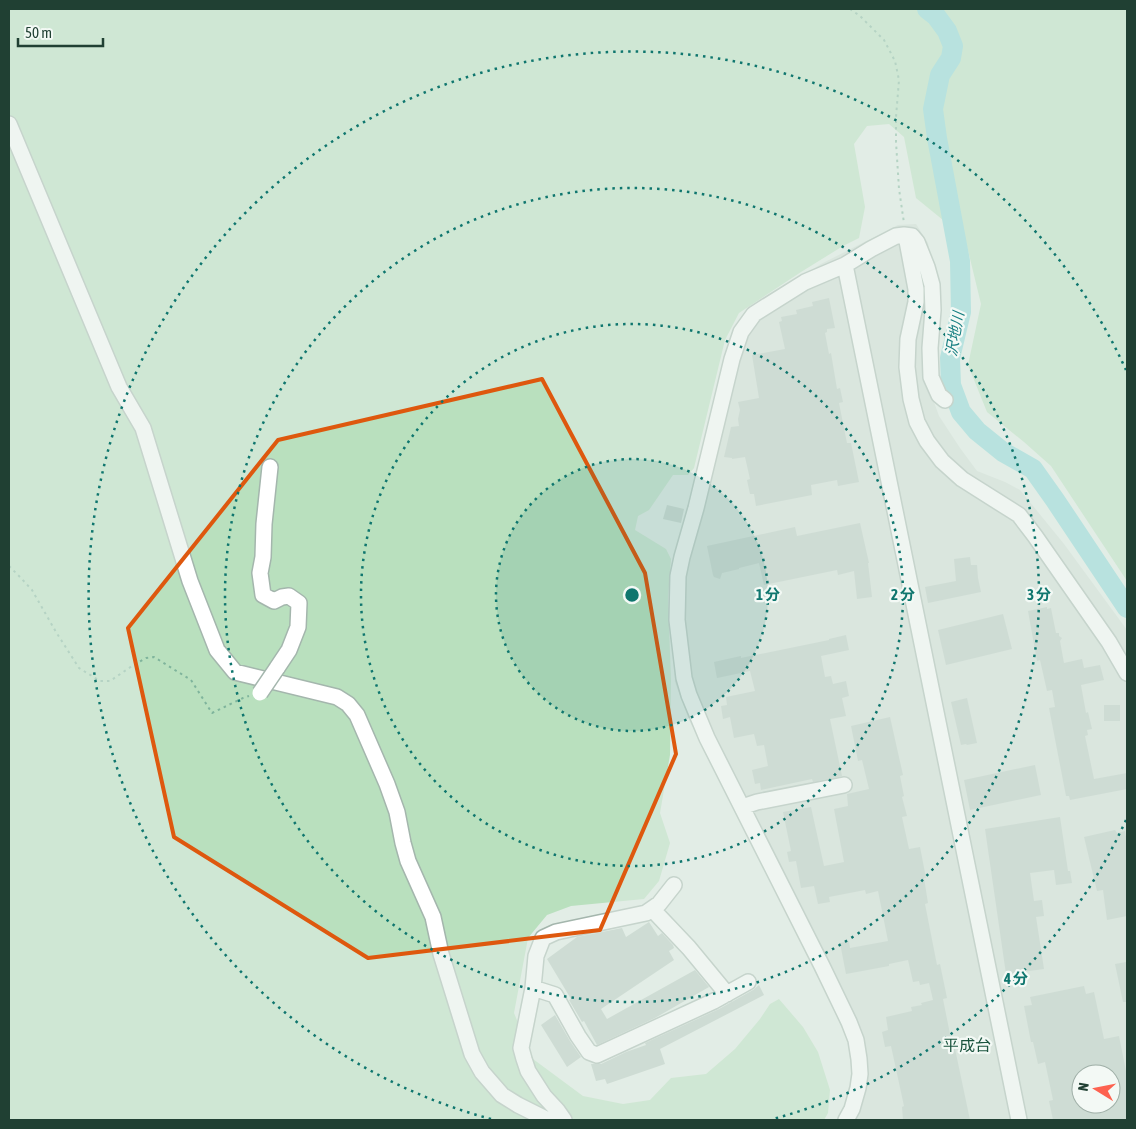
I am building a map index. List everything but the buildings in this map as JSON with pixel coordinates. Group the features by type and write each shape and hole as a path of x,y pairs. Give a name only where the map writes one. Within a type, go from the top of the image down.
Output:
{"street":[{"path":"9,124 118,387 143,428 190,581 217,650 235,672 337,698 348,704 356,715 398,812 408,861 433,917 441,954 472,1054 482,1072 502,1095 548,1120"},
{"path":"904,235 907,241 916,289 916,302 908,339 907,367 910,399 917,422 927,441 942,461 962,479 1018,515 1035,536 1103,634 1127,673"},
{"path":"846,1120 852,1109 860,1074 860,1059 856,1040 822,966 707,738 689,695 684,678 677,620 678,576 732,360 741,332 754,314 805,282 845,265 871,248 896,236 912,236 918,242 932,285 931,377 939,395 945,400"},
{"path":"845,265 1019,1120"},
{"path":"260,693 289,650 298,627 299,603 289,596 274,601 263,596 260,573 270,466"},
{"path":"742,807 756,802 844,785"},
{"path":"564,1120 544,1096 528,1071 522,1048 533,988 536,956 543,938 556,932 646,913 659,904 674,885"},
{"path":"652,909 689,948 727,994"},
{"path":"533,988 555,995 589,1052 597,1055 714,1001 748,982"}],"path":[{"path":"850,9 860,16 884,40 895,61 899,80 896,142 904,235"},
{"path":"9,566 32,590 79,668 100,681 110,681 146,658 154,657 191,680 212,713 243,698 260,693"}],"highlighted area":[{"path":"542,379 645,573 676,754 600,930 368,958 174,837 128,628 278,440"}],"shaded area":[{"path":"916,224 928,243 936,284 927,383 939,416 977,471 1020,490 1064,544 1127,630 1127,1120 839,1120 850,1091 852,1075 848,1042 822,981 689,720 675,682 672,627 723,372 733,331 745,313 821,264 898,225"}],"green space":[{"path":"9,9 1127,9 1127,581 1051,466 987,412 968,365 981,304 965,238 916,198 904,137 889,124 867,126 854,144 865,207 859,238 801,272 739,313 725,340 694,468 688,475 673,475 649,510 638,516 635,530 666,549 671,559 668,598 671,681 670,755 660,813 670,843 659,881 644,899 571,906 547,915 528,938 514,1013 533,1059 583,1096 623,1104 650,1100 671,1078 706,1074 735,1049 770,1004 779,999 803,1027 818,1052 830,1090 828,1113 824,1120 9,1120"}],"waterway":[{"name":"沢地川","path":"927,9 936,16 947,31 953,46 951,58 940,75 933,109 960,261 961,312 950,358 951,385 961,412 977,431 1003,452 1033,469 1127,608"}],"district":[{"name":"平成台","path":"967,1045"}]}
